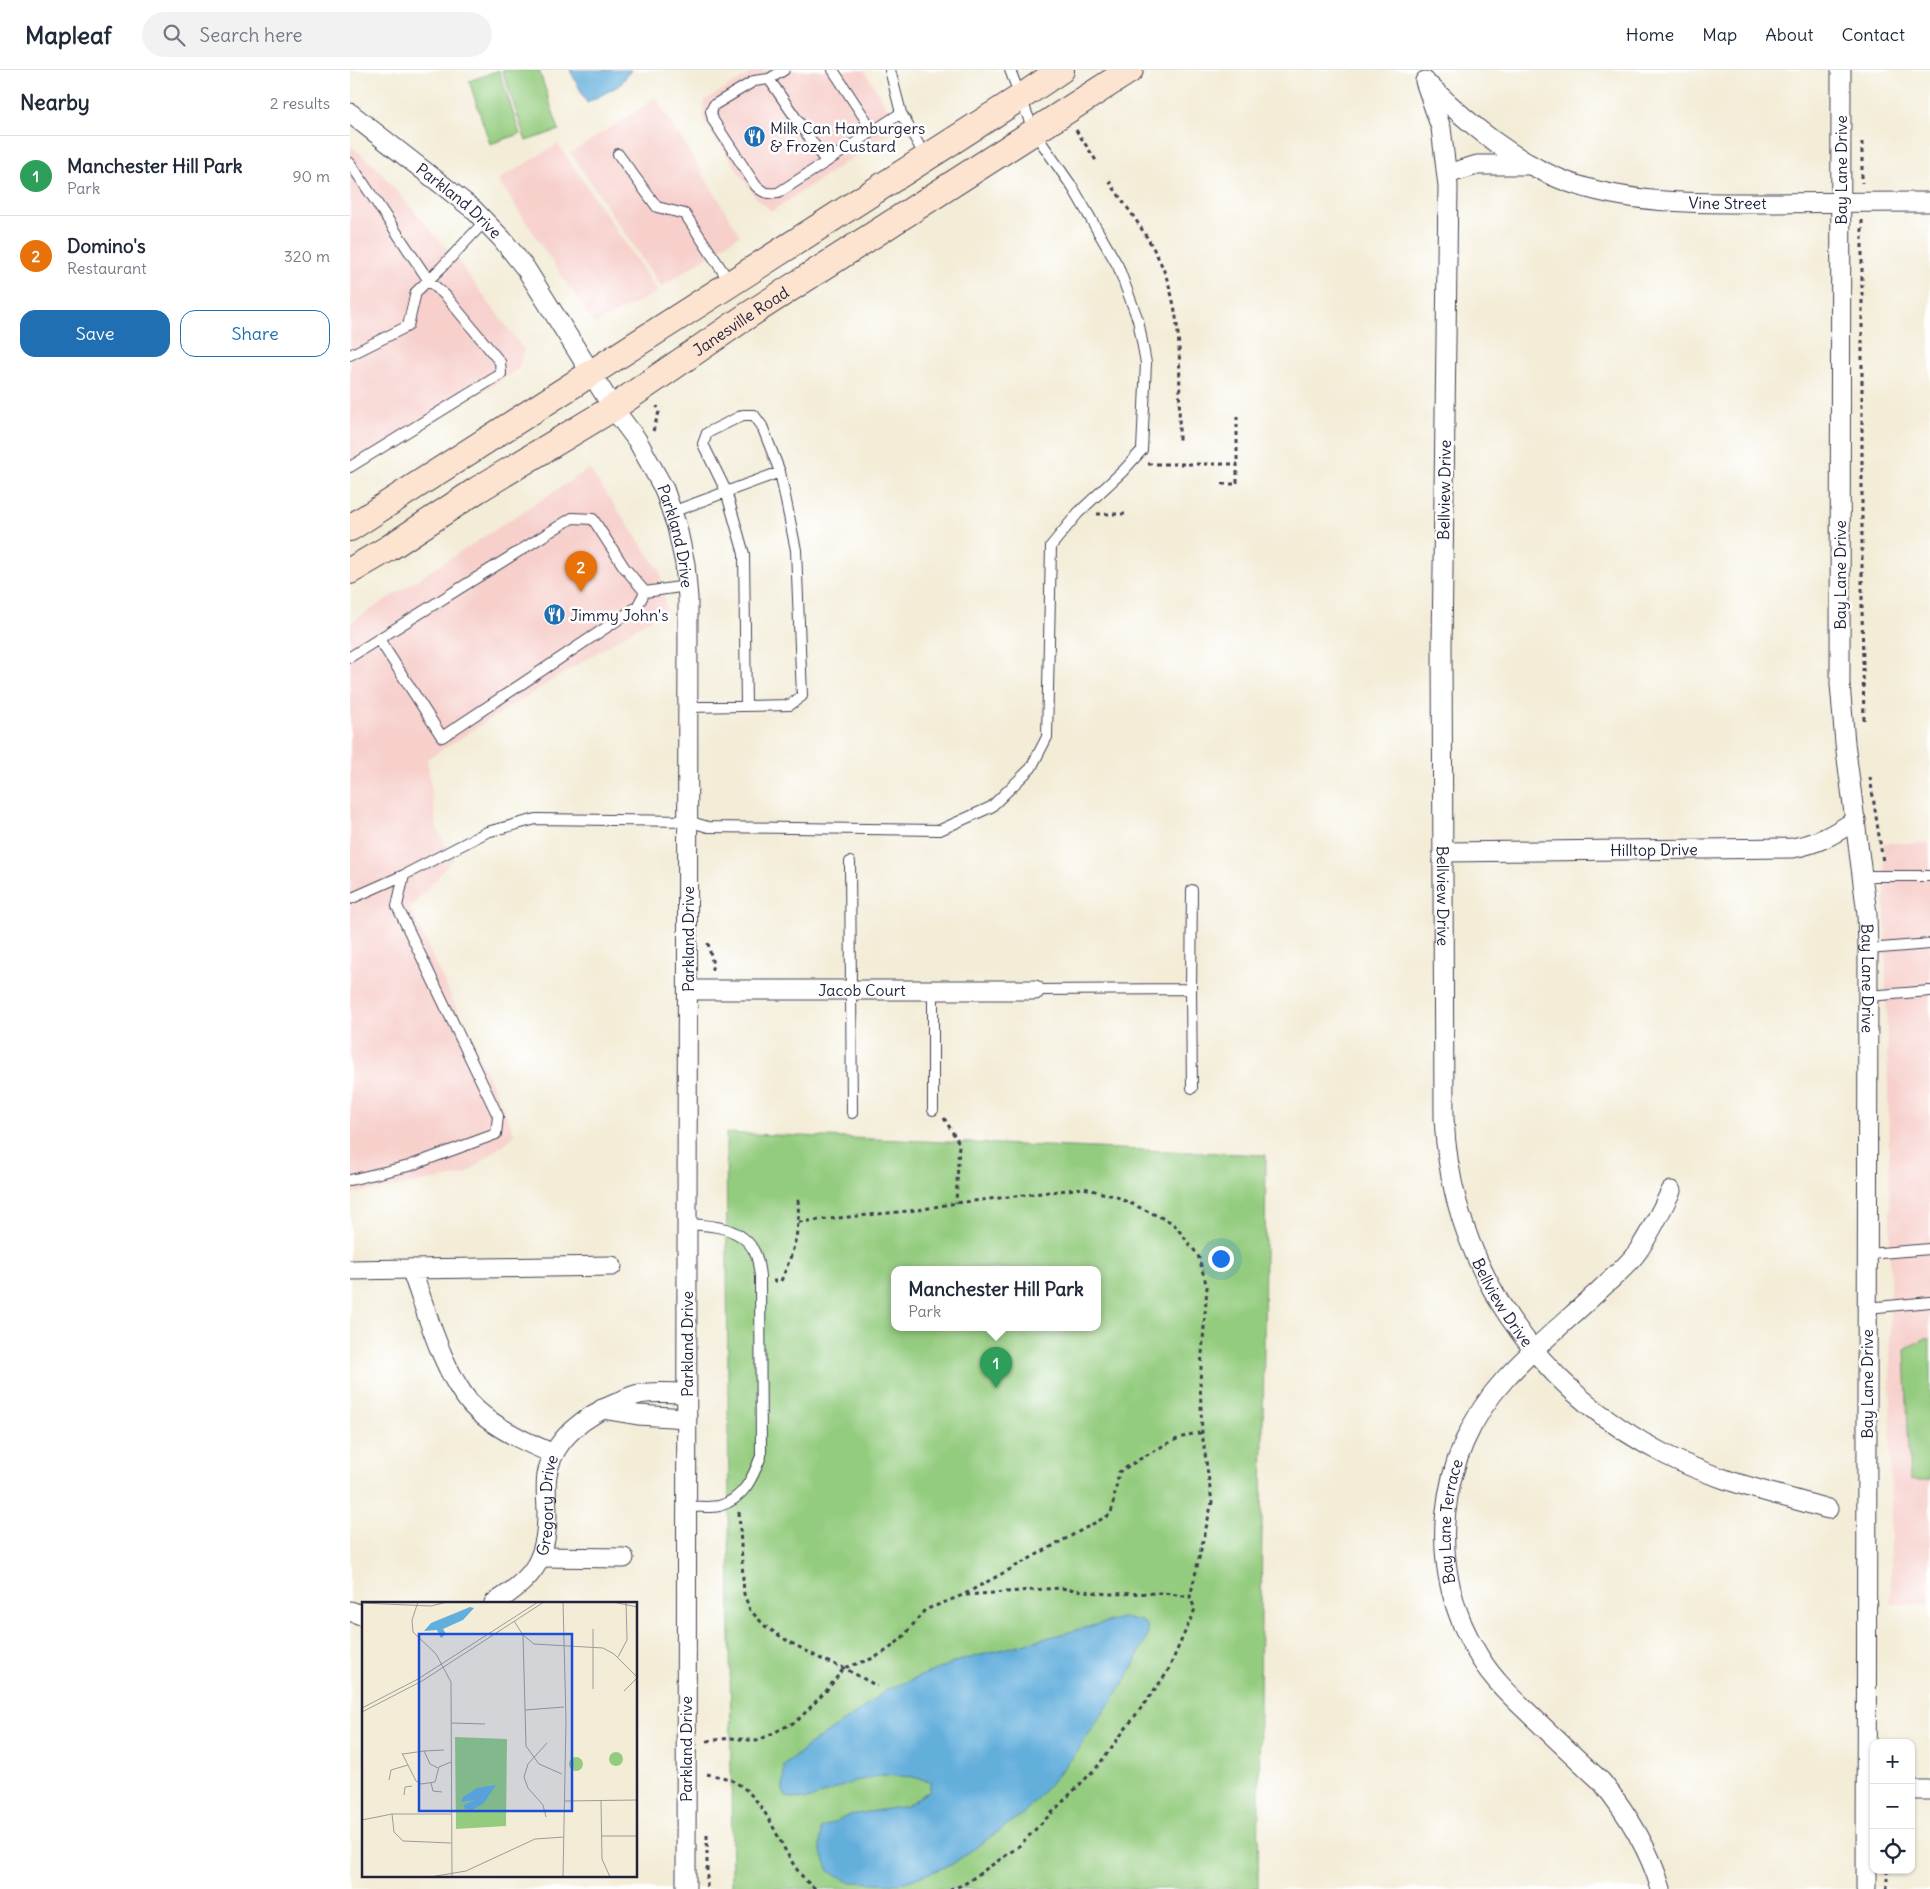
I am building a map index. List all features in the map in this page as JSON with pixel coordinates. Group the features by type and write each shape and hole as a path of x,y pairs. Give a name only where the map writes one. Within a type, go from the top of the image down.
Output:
{"main road":[{"path":"350,528 592,374 1061,70"},
{"name":"Janesville Road","path":"350,571 389,548 477,490 613,408 744,318 1130,70"}],"street":[{"name":"Bay Lane Drive","path":"1841,70 1840,684 1845,743 1863,876 1868,949 1867,1308 1870,1790 1866,1889"},
{"name":"Vine Street","path":"1422,75 1478,130 1531,164 1574,183 1598,191 1664,201 1723,203 1930,202"},
{"name":"Bellview Drive","path":"1422,75 1441,128 1447,174 1442,636 1444,1118 1448,1160 1464,1226 1479,1265 1496,1297 1534,1351 1567,1386 1598,1412 1632,1436 1667,1456 1714,1475 1828,1510"},
{"name":"Parkland Drive","path":"350,114 435,178 485,221 526,269 613,408 637,440 664,489 677,527 685,564 687,586 688,707 686,1889"},
{"name":"Vine Street","path":"1447,174 1477,166 1531,164"},
{"name":"Hilltop Drive","path":"1444,852 1792,848 1806,846 1827,839 1856,820"},
{"name":"Jacob Court","path":"688,990 1035,990"},
{"name":"Bay Lane Terrace","path":"1661,1889 1645,1847 1627,1815 1614,1797 1601,1782 1511,1696 1480,1659 1462,1623 1449,1585 1444,1543 1444,1520 1451,1476 1462,1446 1480,1413 1505,1379 1590,1300 1638,1251 1671,1191"},
{"path":"350,1270 612,1266"},
{"path":"411,1269 450,1374 470,1404 521,1440 554,1454"},
{"name":"Gregory Drive","path":"496,1602 516,1590 524,1582 540,1557 546,1540 547,1476 560,1442 574,1428 602,1408 639,1394 686,1393"},
{"path":"602,1408 638,1416 687,1418"},
{"path":"540,1557 624,1558"},
{"path":"350,1611 362,1615"},
{"path":"1915,1790 1930,1790"}],"lane":[{"path":"784,70 769,79 754,81 714,105 711,112 713,120 756,186 770,194 778,193 901,113"},
{"path":"832,70 873,131"},
{"path":"350,900 404,875 487,832 536,818 688,821 708,827 940,830 991,806 1031,768 1047,737 1051,546 1078,514 1123,472 1142,450 1146,363 1138,320 1118,266 1073,188 1034,132 1010,70"},
{"path":"893,71 901,113 926,158"},
{"path":"769,79 826,162"},
{"path":"618,154 657,207 686,214 731,284"},
{"path":"350,163 429,281 446,296 500,362 501,374 350,467"},
{"path":"350,355 408,326 416,292 429,281 485,221"},
{"path":"688,707 746,706 790,705 802,696 796,550 780,472 762,426 754,415 743,415 706,433 703,444 726,491 744,554 746,706"},
{"path":"672,512 780,472"},
{"path":"350,657 572,518 593,519 624,567 645,592"},
{"path":"645,592 687,586"},
{"path":"379,639 442,737 637,606 645,592"},
{"path":"850,862 852,1113"},
{"path":"350,1180 409,1166 496,1134 498,1116 397,906 404,875"},
{"path":"1863,876 1930,876"},
{"path":"1192,890 1192,1088"},
{"path":"1868,949 1930,944"},
{"path":"1035,990 1191,989"},
{"path":"933,990 933,1110"},
{"path":"1868,996 1930,991"},
{"path":"687,1224 726,1228 743,1237 755,1253 760,1283 761,1456 753,1479 738,1496 719,1506 687,1507"},
{"path":"1868,1254 1930,1250"},
{"path":"1867,1308 1930,1302"}],"path":[{"path":"1079,135 1097,162"},
{"path":"1109,181 1150,244 1169,285 1178,333 1179,440"},
{"path":"1862,216 1862,616 1864,724"},
{"path":"1221,484 1237,484 1237,416"},
{"path":"1147,464 1237,464"},
{"path":"1095,514 1129,514"},
{"path":"1869,769 1884,868"},
{"path":"933,1110 942,1115 959,1142 956,1204"},
{"path":"799,1222 918,1210 1084,1188 1117,1197 1173,1223 1198,1255 1207,1287 1200,1381 1202,1432 1212,1502 1190,1597 1195,1609 1167,1673 1097,1767 1018,1847 963,1885 950,1889"},
{"path":"760,1283 782,1281 794,1250 799,1222 798,1199"},
{"path":"707,1741 731,1738 757,1741 797,1721 827,1690 844,1668 874,1658 902,1638 925,1610 963,1595 1110,1514 1119,1472 1159,1448 1194,1432 1202,1432"},
{"path":"738,1496 744,1594 750,1610 764,1626 786,1640 877,1686"},
{"path":"963,1595 1060,1588 1107,1594 1164,1593 1190,1597"},
{"path":"707,1774 731,1780 749,1792 773,1825 806,1882 816,1889"},
{"path":"1887,1874 1887,1889"}],"shaded area":[{"path":"756,70 864,70 899,127 772,211 756,198 703,119 704,101"},
{"path":"656,98 740,235 661,287 571,153"},
{"path":"558,144 658,292 594,324 498,180"},
{"path":"350,146 375,166 460,264 524,350 518,369 350,474"},
{"path":"589,469 660,571 666,609 427,759 437,830 454,859 410,908 515,1135 465,1175 350,1194 350,623"},
{"path":"1884,843 1930,843 1930,1603 1891,1604 1890,1215"}],"green space":[{"path":"499,70 520,134 490,144 469,81"},
{"path":"502,70 539,70 559,130 526,141"},
{"path":"726,1133 1266,1155 1258,1889 732,1889"},
{"path":"1923,1339 1930,1339 1930,1480 1910,1480 1905,1350"}],"water":[{"path":"570,70 631,70 620,85 587,103"},
{"path":"1122,1618 1139,1620 1147,1625 1148,1635 1127,1678 1073,1757 1024,1813 951,1865 900,1884 850,1882 829,1871 820,1848 821,1828 850,1815 906,1806 930,1790 930,1781 912,1777 883,1775 856,1781 807,1800 786,1797 783,1790 784,1766 806,1747 861,1710 886,1690 958,1661"}],"place":[{"name":"Milk Can Hamburgers & Frozen Custard","path":"754,137"},
{"name":"Domino's","path":"581,592"},
{"name":"Jimmy John's","path":"554,615"},
{"name":"Manchester Hill Park","path":"996,1388"}]}
